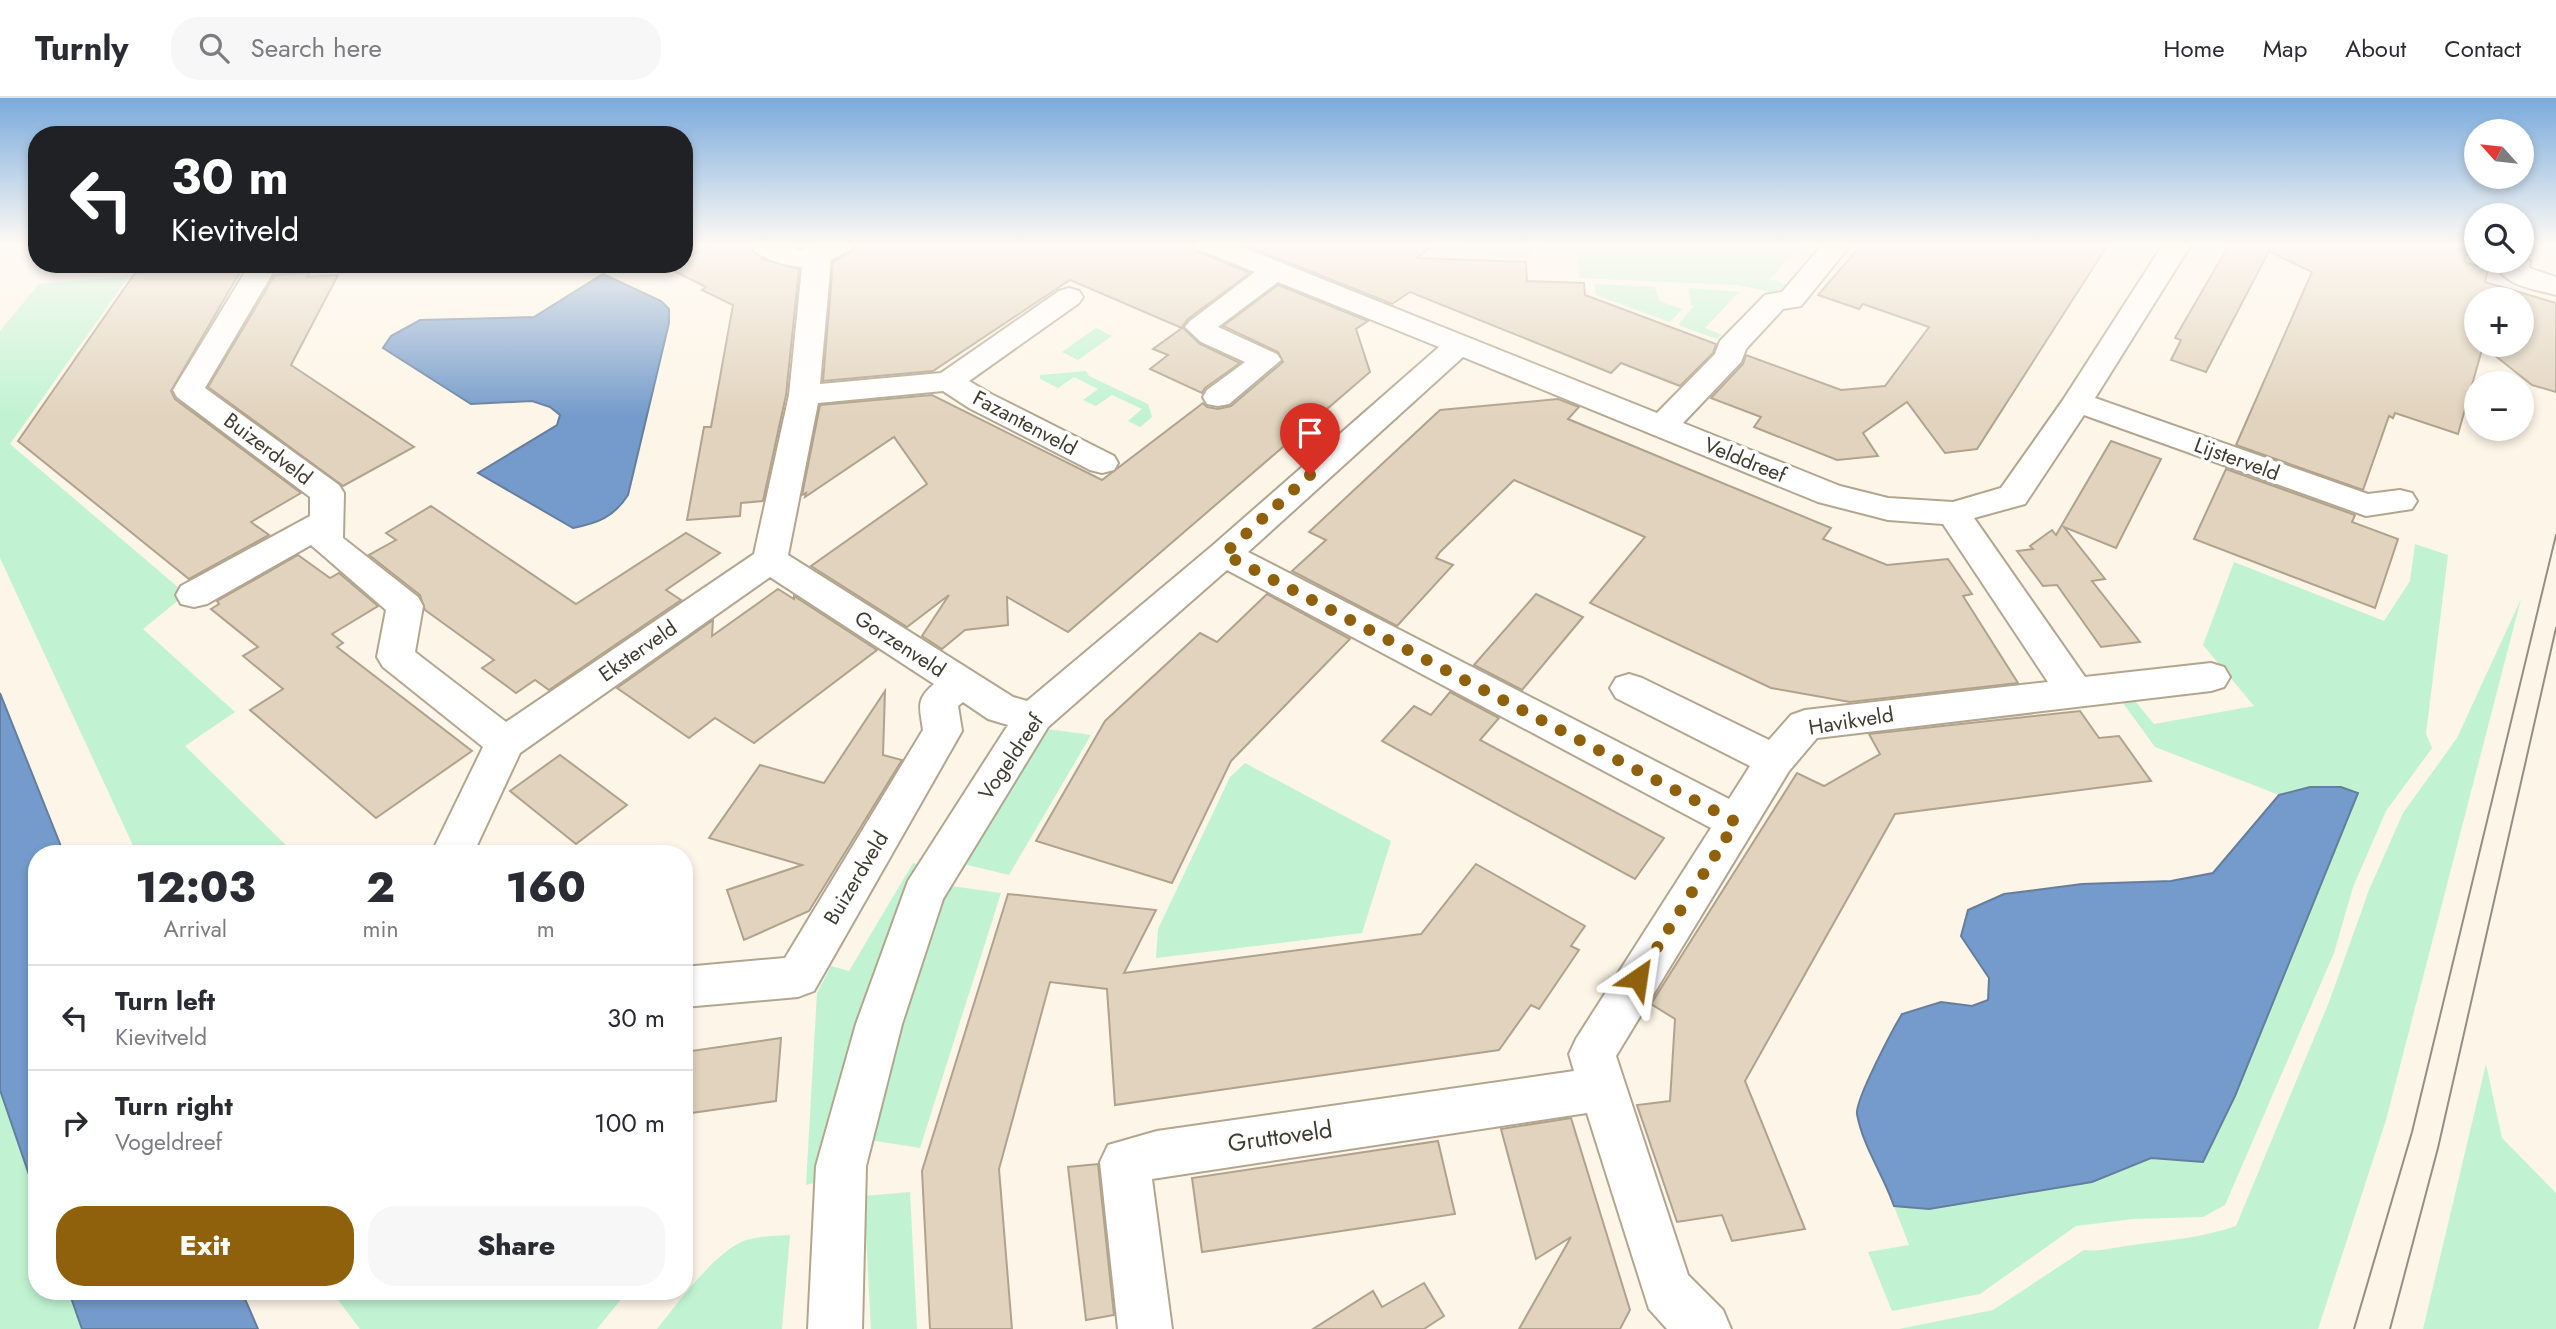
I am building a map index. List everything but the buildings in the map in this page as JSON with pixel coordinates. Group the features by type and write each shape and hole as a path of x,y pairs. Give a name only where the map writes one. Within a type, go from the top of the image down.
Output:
{"street":[{"name":"Buizerdveld","path":"242,300 188,390 327,493 326,542 405,606 396,657 505,743"},
{"path":"770,560 820,300"},
{"name":"Fazantenveld","path":"804,395 948,381 1064,300"},
{"path":"1218,397 1266,360 1211,336 1200,327 1236,300"},
{"name":"Velddreef","path":"1348,300 1830,494 1888,509 1953,513 2013,496 2142,300"},
{"path":"1662,426 1730,356 1731,347 1774,300"},
{"name":"Vogeldreef","path":"835,1329 841,1166 879,1024 923,894 1034,717 1224,554 1459,345"},
{"name":"Fazantenveld","path":"948,381 980,401 1102,463"},
{"name":"Lijsterveld","path":"2077,402 2366,505 2400,501"},
{"path":"1953,513 2076,694"},
{"path":"194,595 326,522"},
{"path":"1224,554 1736,822"},
{"name":"Gorzenveld","path":"770,560 1002,709 1034,717"},
{"name":"Eksterveld","path":"505,743 770,560"},
{"name":"Havikveld","path":"1704,1329 1667,1291 1592,1054 1775,760 1804,724 2211,677"},
{"name":"Buizerdveld","path":"693,986 798,977 943,731 938,702 960,683"},
{"path":"1629,688 1775,760"},
{"path":"456,845 505,743"},
{"name":"Gruttoveld","path":"1145,1329 1125,1162 1157,1154 1603,1089"}],"green space":[{"path":"25,300 112,300 10,444 186,594 143,629 235,712 185,746 286,845 133,845 0,558 0,331"},
{"path":"1611,300 1659,300 1682,309 1670,322"},
{"path":"1690,300 1731,300 1705,328 1722,335 1717,339 1678,325 1694,306"},
{"path":"1096,328 1112,336 1078,360 1062,352"},
{"path":"1086,371 1089,376 1148,404 1152,417 1140,427 1128,421 1142,409 1112,395 1096,406 1083,400 1098,389 1074,377 1058,388 1040,379 1040,375"},
{"path":"2415,544 2448,555 2426,734 2432,748 2386,811 2353,887 2334,953 2225,1205 2203,1217 2133,1219 2076,1226 1980,1294 1892,1311 1868,1252 1909,1245 1894,1206 1929,1209 2092,1182 2150,1158 2203,1162 2235,1096 2358,794 2341,787 2310,787 2279,795 2155,747 2123,703 2135,701 2154,724 2254,706 2203,645 2234,562 2384,621 2410,581"},
{"path":"2521,599 2386,1120 2318,1329 1899,1329 1993,1310 2084,1250 2103,1250 2185,1238 2236,1226 2329,1002 2369,890 2403,813 2457,738"},
{"path":"1040,728 1091,735 1009,875 955,862"},
{"path":"1245,763 1391,841 1362,933 1156,958 1158,929 1230,777"},
{"path":"913,863 925,866 882,957 814,1183 806,1185 817,993 831,966 849,971"},
{"path":"944,885 1001,893 920,1148 863,1139"},
{"path":"2486,1064 2502,1138 2556,1193 2556,1329 2423,1329"},
{"path":"0,1090 28,1172 28,1300 72,1300 82,1329 0,1329"},
{"path":"910,1192 917,1329 871,1329 864,1196"},
{"path":"790,1235 782,1329 657,1329 681,1300 693,1300 693,1285 718,1258 741,1242"},
{"path":"338,1300 621,1300 597,1329 360,1329"}],"water":[{"path":"561,300 660,300 669,309 669,323 628,495 617,509 605,518 573,528 478,473 557,425 560,415 550,407 532,401 471,404 383,348 391,336 420,320 534,317"},
{"path":"0,693 60,845 28,845 28,1172 0,1090"},
{"path":"2310,787 2341,787 2358,793 2235,1096 2203,1162 2151,1158 2092,1182 1929,1209 1894,1206 1864,1138 1857,1114 1858,1106 1875,1064 1902,1014 1941,1002 1972,1006 1988,1000 1989,978 1961,936 1968,910 2004,894 2082,884 2171,881 2213,873 2279,795"},
{"path":"72,1300 245,1300 258,1329 82,1329"}],"tram line":[{"path":"2354,1329 2412,1132 2556,535"},
{"path":"2390,1329 2438,1148 2556,628"}],"route":[{"path":"1310,475 1224,554 1736,822 1638,978"}]}
